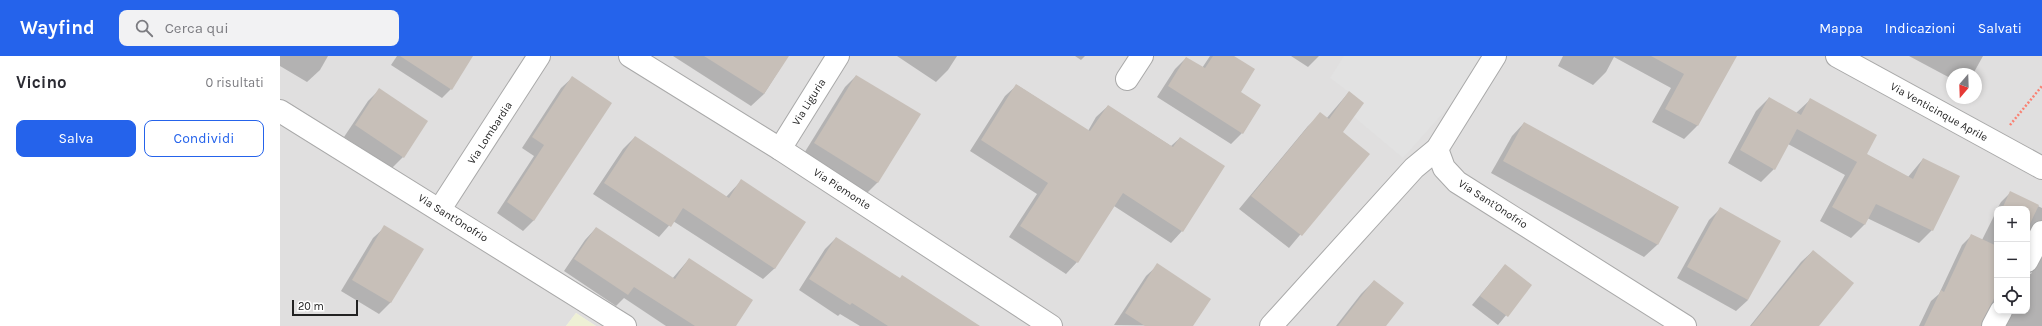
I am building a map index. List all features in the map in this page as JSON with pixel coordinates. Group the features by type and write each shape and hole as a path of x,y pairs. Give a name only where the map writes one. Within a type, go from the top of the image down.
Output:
{"street":[{"name":"Via Lombardia","path":"440,210 539,56"},
{"name":"Via Piemonte","path":"630,56 780,149 1051,326"},
{"name":"Via Liguria","path":"780,149 838,56"},
{"path":"1127,79 1142,56"},
{"path":"1271,326 1414,168 1436,149 1495,56"},
{"name":"Via Venticinque Aprile","path":"1837,56 2042,168"},
{"name":"Via Sant'Onofrio","path":"280,111 625,326"},
{"name":"Via Sant'Onofrio","path":"1436,149 1444,168 1457,182 1685,326"},
{"path":"2030,255 2042,232"},
{"path":"1993,326 1999,314"}],"path":[{"path":"2008,127 2042,86"}],"shaded area":[{"path":"280,56 2042,56 2042,326 596,326 576,313 566,326 280,326"},
{"path":"1344,56 1475,56 1487,64 1403,158 1354,117 1364,103 1330,78"}],"green space":[{"path":"576,313 596,326 566,326"}],"building":[{"path":"400,56 473,56 452,90"},
{"path":"704,56 789,56 764,94"},
{"path":"1213,56 1234,56 1255,69 1241,92 1261,105 1243,134 1168,86 1186,57 1205,68"},
{"path":"1651,56 1737,56 1698,126 1665,109 1684,74"},
{"path":"856,75 921,114 878,183 814,143"},
{"path":"572,76 612,103 534,221 507,202 544,145 532,137"},
{"path":"1016,84 1090,131 1108,105 1173,147 1180,137 1225,166 1183,232 1123,193 1078,263 1020,226 1048,183 981,140"},
{"path":"379,88 428,121 404,158 355,125"},
{"path":"1349,91 1364,103 1343,132 1370,154 1302,236 1251,196 1320,112 1329,119"},
{"path":"1769,97 1801,115 1810,98 1877,135 1867,154 1913,179 1923,158 1960,176 1933,231 1876,204 1865,225 1832,207 1857,162 1797,129 1775,170 1740,150"},
{"path":"1524,122 1679,207 1658,245 1503,161"},
{"path":"635,136 729,198 741,179 806,222 775,269 683,208 671,227 604,183"},
{"path":"2010,191 2039,205 2030,224 2030,206 2003,206"},
{"path":"1720,207 1781,241 1748,300 1687,267"},
{"path":"384,225 424,249 391,303 352,280"},
{"path":"596,227 675,279 689,258 753,300 736,326 695,326 634,287 628,295 574,259"},
{"path":"1971,234 1994,245 1994,298 1981,326 1924,326 1941,290 1944,292"},
{"path":"836,237 900,278 902,275 980,326 888,326 852,303 850,305 809,279"},
{"path":"1813,250 1854,283 1819,326 1751,326"},
{"path":"1157,263 1211,299 1193,326 1145,326 1125,313"},
{"path":"1505,264 1532,285 1508,317 1480,296"},
{"path":"1374,280 1404,303 1386,326 1338,326"}]}
